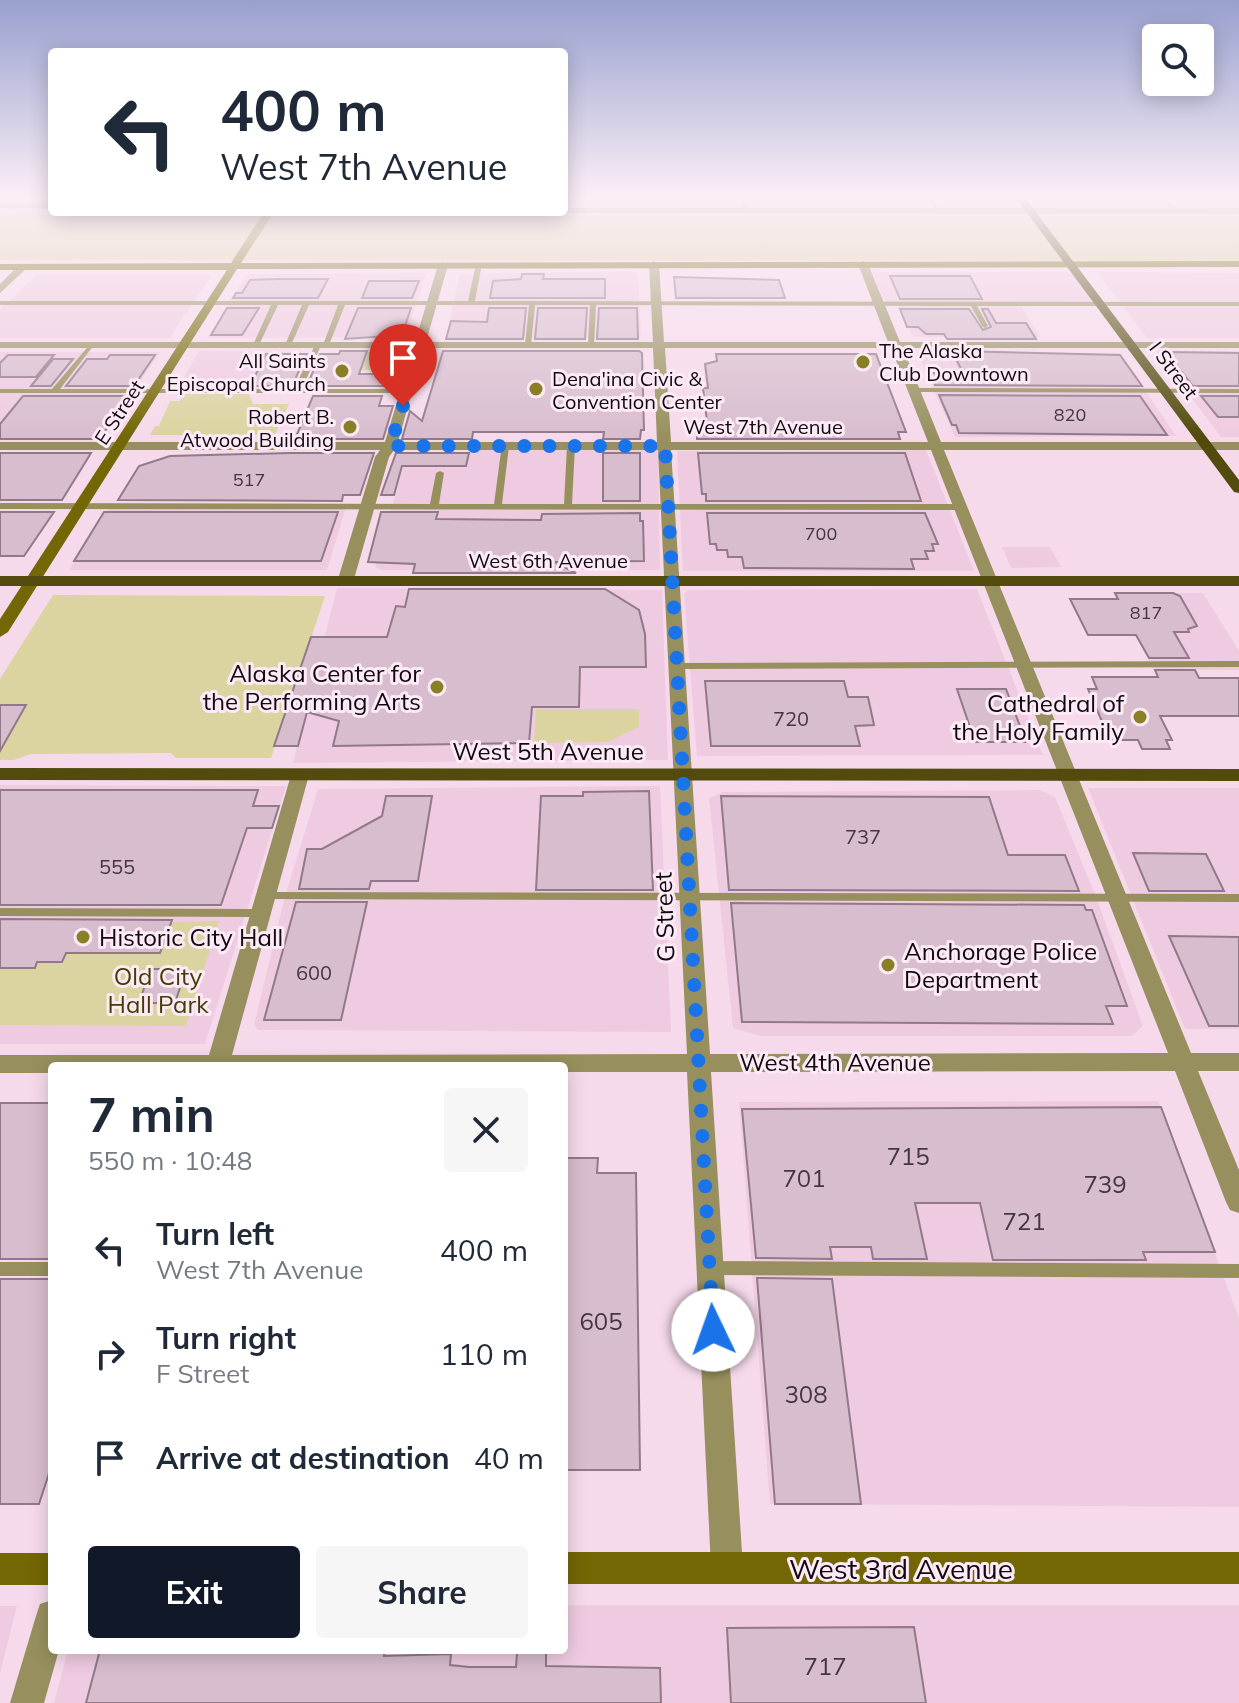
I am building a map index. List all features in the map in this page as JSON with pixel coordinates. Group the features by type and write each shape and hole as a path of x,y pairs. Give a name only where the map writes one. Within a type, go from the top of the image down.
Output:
{"main road":[{"name":"I Street","path":"1080,277 1239,489"},
{"name":"West 6th Avenue","path":"0,581 1239,581"},
{"name":"West 5th Avenue","path":"0,774 1239,775"}],"street":[{"name":"E Street","path":"0,632 228,277"},
{"path":"346,579 440,277"},
{"name":"G Street","path":"655,277 727,1568"},
{"path":"868,277 1239,1202"},
{"path":"0,345 1239,345"},
{"name":"West 7th Avenue","path":"0,446 1239,446"},
{"path":"218,1062 300,775"},
{"name":"West 4th Avenue","path":"568,1063 1239,1062"},
{"name":"West 4th Avenue","path":"0,1064 48,1064"},
{"name":"West 3rd Avenue","path":"568,1568 1239,1568"},
{"path":"0,1569 48,1569"},
{"path":"27,1703 48,1630"}],"lane":[{"path":"471,304 476,277"},
{"path":"0,303 1239,304"},
{"path":"591,345 593,303"},
{"path":"256,345 275,304"},
{"path":"288,345 306,304"},
{"path":"297,391 342,304"},
{"path":"528,345 532,304"},
{"path":"973,304 995,345"},
{"path":"54,391 91,345"},
{"path":"914,390 1239,391"},
{"path":"0,391 407,391"},
{"path":"498,506 505,446"},
{"path":"568,506 571,446"},
{"path":"434,506 440,473"},
{"path":"0,506 960,507"},
{"path":"677,666 1239,664"},
{"path":"0,912 262,904 689,898 1239,898"},
{"path":"709,1268 1239,1271"},
{"path":"0,1269 48,1269"}],"shaded area":[{"path":"33,277 210,277 169,338 0,338 0,310"},
{"path":"245,277 425,277 405,337 208,338"},
{"path":"459,277 638,277 641,336 638,338 446,338"},
{"path":"874,277 1075,277 1096,305 1021,305 1040,337 913,337 897,305 886,304"},
{"path":"1101,277 1239,277 1239,338 1147,338"},
{"path":"199,351 301,352 280,391 176,391"},
{"path":"1156,351 1239,351 1239,437 1221,437"},
{"path":"0,352 160,352 104,436 0,436"},
{"path":"917,352 1120,353 1176,436 955,437"},
{"path":"478,449 658,449 660,570 380,570 375,567 406,458 414,454 477,452"},
{"path":"926,450 974,571 683,571 677,451"},
{"path":"109,507 346,507 327,570 69,570"},
{"path":"1002,547 1050,547 1061,567 1011,568"},
{"name":"Alaska Center for the Performing Arts","path":"337,588 662,590 668,760 293,763"},
{"path":"977,589 1043,755 697,756 684,594 688,590"},
{"path":"1113,593 1203,593 1239,651 1239,670 1154,670"},
{"path":"0,785 286,786 205,1044 0,1044"},
{"path":"660,786 671,1032 258,1030 254,1025 284,900 318,789"},
{"path":"1088,788 1239,788 1239,1029 1185,1029"},
{"path":"1040,790 1055,797 1095,894 1143,1026 1132,1036 760,1036 733,1028 709,798 723,792"},
{"path":"1158,1101 1239,1318 1239,1507 770,1504 739,1102"},
{"path":"568,1605 1239,1605 1239,1703 54,1703 67,1654 568,1654"},
{"path":"0,1606 17,1606 0,1674"}],"green space":[{"path":"359,352 401,352 395,370 361,370 367,356 357,355"},
{"path":"184,394 249,394 253,404 289,404 275,435 150,435 155,426 159,426 170,401 180,401"},
{"path":"53,595 325,596 271,758 176,758 171,753 31,754 14,760 0,760 0,679"},
{"path":"536,709 639,709 639,727 608,742 534,743"},
{"name":"Old City Hall Park","path":"219,921 186,1026 0,1025 0,968 35,968 37,962 61,962 66,953 160,953 172,922"}],"building":[{"path":"674,277 779,280 785,298 676,298"},
{"path":"891,277 971,277 982,299 900,299"},
{"path":"328,279 318,298 233,298 236,293 242,293 250,280"},
{"path":"605,279 605,298 490,298 493,281"},
{"path":"369,281 419,281 412,298 362,298"},
{"path":"227,308 259,308 242,335 211,335"},
{"path":"358,308 411,308 402,335 345,339"},
{"path":"489,308 526,308 523,339 446,339 451,321 487,322"},
{"path":"538,308 587,308 585,339 535,339"},
{"path":"599,308 637,308 638,339 597,339"},
{"path":"900,309 969,309 983,330 991,327 982,309 988,309 996,323 1026,323 1036,339 947,339 944,334 926,334 918,327 907,327"},
{"path":"340,351 367,351 359,374 390,374 386,386 307,386 320,354 339,354"},
{"name":"Dena'ina Civic & Convention Center","path":"443,351 639,351 642,353 644,430 641,430 640,439 603,439 604,432 473,432 472,439 402,439 410,411 422,421"},
{"path":"952,351 1120,355 1142,386 935,385 930,373 963,373"},
{"path":"1166,352 1239,353 1239,386 1193,386"},
{"path":"266,354 307,354 292,386 250,386"},
{"path":"716,354 876,354 906,432 898,432 900,439 697,439 697,435 708,430 703,388 708,388 705,364 717,361"},
{"path":"8,355 54,355 36,377 0,377 0,363"},
{"path":"110,355 155,355 134,386 66,386 87,359 107,359"},
{"path":"53,359 73,359 51,386 31,386"},
{"path":"939,395 1140,396 1167,435 959,433 956,425 952,425"},
{"path":"23,396 127,396 100,439 0,439 0,424"},
{"name":"Robert B. Atwood Building","path":"313,396 382,396 379,406 393,406 383,439 295,439"},
{"path":"1201,396 1239,396 1239,417 1218,417"},
{"path":"0,453 91,453 62,500 0,500"},
{"path":"374,453 360,495 343,495 342,501 118,500 139,466 170,456"},
{"path":"396,453 469,453 466,466 402,466 394,495 381,495"},
{"path":"603,453 640,453 640,501 603,501"},
{"path":"698,453 905,453 921,501 706,501 706,494 702,494"},
{"path":"0,512 54,512 24,556 0,556"},
{"path":"104,512 338,512 321,561 74,561"},
{"path":"381,512 438,512 436,519 541,520 542,514 640,513 644,561 555,562 576,573 413,573 415,564 368,562"},
{"path":"707,513 925,513 938,544 932,544 934,551 925,551 928,559 911,559 914,569 744,568 742,557 728,557 727,550 717,550 716,544 710,544"},
{"name":"Alaska Center for the Performing Arts","path":"409,589 605,589 639,610 645,634 646,667 580,667 579,707 532,707 529,743 333,746 339,721 307,712 298,746 274,746 311,637 387,637 396,606 405,607"},
{"path":"1115,593 1173,593 1180,596 1197,626 1188,629 1189,632 1174,632 1189,658 1149,658 1136,635 1088,635 1070,599 1118,599"},
{"path":"1155,670 1195,670 1199,678 1239,678 1239,716 1160,716 1172,740 1166,740 1170,749 1142,749 1138,740 1110,740 1088,689 1097,689 1092,677 1158,677"},
{"path":"705,681 844,681 848,697 868,697 874,725 855,726 860,746 711,746"},
{"path":"957,689 1006,689 1026,742 975,742"},
{"path":"0,705 26,705 0,751"},
{"path":"0,790 258,790 253,806 279,806 272,828 247,828 221,905 0,905"},
{"path":"649,791 653,890 536,890 541,796"},
{"path":"386,796 432,796 418,881 371,881 369,889 299,889 307,849 322,849 382,816"},
{"path":"721,796 989,797 1008,855 1065,855 1079,891 729,890"},
{"path":"1133,853 1206,854 1224,891 1149,891"},
{"path":"296,902 367,902 341,1020 264,1020"},
{"path":"731,903 1084,905 1086,910 1092,910 1127,1006 1106,1006 1113,1024 742,1022"},
{"name":"Historic City Hall","path":"0,919 172,920 160,953 66,953 62,962 37,962 35,968 0,968"},
{"path":"1169,936 1239,937 1239,1026 1209,1026"},
{"path":"151,969 186,969 175,1003 147,1003 147,994 142,994"},
{"path":"0,1103 48,1103 48,1259 0,1259"},
{"path":"1161,1107 1215,1252 1143,1252 1146,1260 993,1260 980,1203 915,1203 927,1259 873,1259 871,1247 830,1247 832,1259 756,1258 742,1109"},
{"path":"568,1158 598,1158 597,1173 636,1173 640,1470 568,1470"},
{"path":"757,1278 832,1279 861,1504 775,1504"},
{"path":"0,1279 48,1279 48,1476 39,1504 0,1504"},
{"path":"914,1627 926,1703 731,1703 727,1628"},
{"path":"99,1654 451,1654 450,1665 516,1667 517,1654 546,1654 546,1666 660,1668 661,1703 86,1703"}],"place":[{"name":"The Alaska Club Downtown","path":"863,362"},
{"name":"All Saints Episcopal Church","path":"342,371"},
{"name":"Dena'ina Civic & Convention Center","path":"536,389"},
{"name":"Robert B. Atwood Building","path":"350,427"},
{"name":"Alaska Center for the Performing Arts","path":"437,687"},
{"name":"Cathedral of the Holy Family","path":"1140,717"},
{"name":"Historic City Hall","path":"83,937"},
{"name":"Anchorage Police Department","path":"888,965"}],"route":[{"path":"403,406 390,446 665,446 713,1330"}]}
